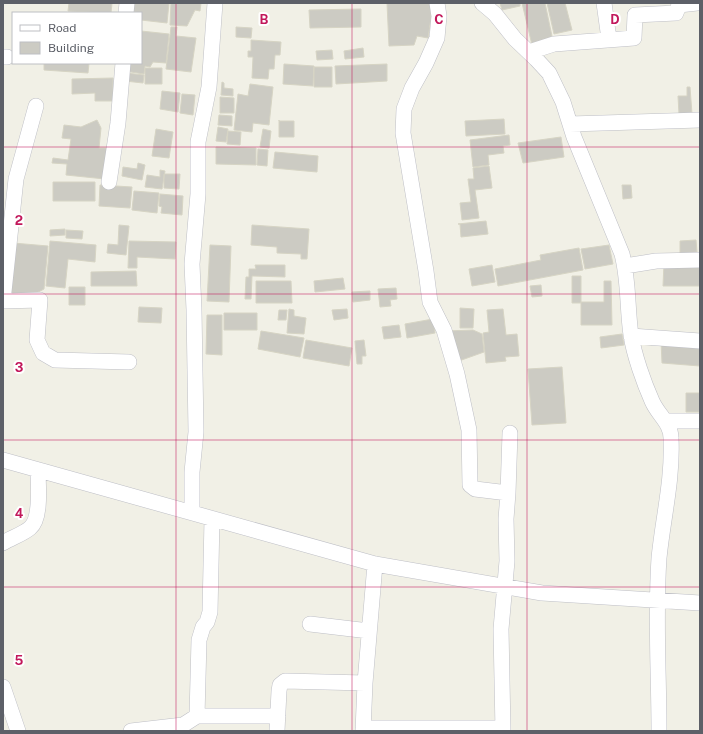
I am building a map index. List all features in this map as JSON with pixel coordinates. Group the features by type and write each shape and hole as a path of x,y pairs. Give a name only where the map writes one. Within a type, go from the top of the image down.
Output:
{"street":[{"path":"192,512 192,472 196,432 192,264 198,194 198,142 209,88 215,3"},
{"path":"437,3 439,16 436,38 426,63 412,88 404,109 402,133 430,302 444,330 457,374 469,430 470,484 475,489 508,493"},
{"path":"482,3 496,14 515,40 549,73 562,102 574,138 622,254 625,266 631,336 640,370 652,403 668,424 671,436 670,480 659,558 657,601 659,731"},
{"path":"604,3 609,39"},
{"path":"529,52 554,44 634,38 635,15 676,13 680,5 697,3"},
{"path":"109,182 118,123 123,64"},
{"path":"36,106 9,178 3,301 40,300 37,340 43,353 55,360 129,362"},
{"path":"570,124 700,120"},
{"path":"625,266 656,261 700,260"},
{"path":"631,336 700,342"},
{"path":"666,421 700,421"},
{"path":"375,564 365,683 363,730 503,730 501,629 506,587 506,519 510,433"},
{"path":"3,460 375,564 542,593 700,603"},
{"path":"3,543 30,528 35,521 38,513 38,470"},
{"path":"197,716 200,640 203,627 207,622 210,612 212,519"},
{"path":"310,624 369,630"},
{"path":"278,731 280,685 285,681 365,683"},
{"path":"3,687 18,731"},
{"path":"130,731 183,726 197,716 278,716"}],"building":[{"path":"69,3 112,3 111,12 68,11"},
{"path":"130,3 169,3 167,23 142,20 142,12 129,11"},
{"path":"171,3 201,3 200,11 195,10 187,26 170,25"},
{"path":"387,3 430,3 431,18 428,38 417,36 414,45 389,46"},
{"path":"500,3 520,3 520,6 502,10"},
{"path":"522,3 545,3 553,41 532,45"},
{"path":"547,3 565,3 572,30 554,34"},
{"path":"361,9 361,27 310,28 309,10"},
{"path":"171,27 177,27 176,36 196,38 191,72 166,69"},
{"path":"236,27 252,28 251,38 236,37"},
{"path":"142,31 169,34 166,63 153,62 150,67 145,66 144,74 124,71 125,64 142,64"},
{"path":"251,40 281,42 280,55 275,55 274,69 269,69 268,79 252,78 253,57 248,57 248,51 251,51"},
{"path":"363,48 364,57 345,59 344,51"},
{"path":"332,50 333,59 317,60 316,51"},
{"path":"44,64 89,64 88,73 44,70"},
{"path":"284,64 314,66 313,86 283,84"},
{"path":"387,64 387,81 336,84 335,66"},
{"path":"314,67 332,67 332,87 314,87"},
{"path":"145,68 162,68 162,84 145,84"},
{"path":"126,73 144,75 143,83 125,81"},
{"path":"113,78 113,101 95,101 95,93 72,94 72,79"},
{"path":"222,82 224,83 224,88 233,89 233,96 221,95"},
{"path":"250,84 273,87 269,125 253,123 252,132 234,130 238,94 248,96"},
{"path":"687,87 690,87 692,114 679,114 678,96 687,96"},
{"path":"162,91 180,93 178,112 160,109"},
{"path":"182,94 195,95 193,115 180,113"},
{"path":"220,97 234,98 234,113 220,113"},
{"path":"219,115 232,116 232,126 218,125"},
{"path":"504,119 505,134 466,136 465,121"},
{"path":"97,120 101,128 99,148 108,148 105,179 66,175 67,164 52,163 53,158 68,160 71,139 62,138 64,125 81,127"},
{"path":"279,121 294,121 294,137 279,137"},
{"path":"218,127 228,129 226,142 216,141"},
{"path":"156,129 173,132 169,158 152,156"},
{"path":"263,129 271,131 269,148 260,147"},
{"path":"228,131 241,132 240,145 227,144"},
{"path":"509,135 510,145 503,146 504,153 488,155 489,165 473,167 470,140"},
{"path":"561,137 564,157 523,163 518,143"},
{"path":"216,147 256,148 256,165 216,164"},
{"path":"258,149 268,150 267,166 257,165"},
{"path":"275,152 318,156 317,172 273,168"},
{"path":"138,163 145,165 142,180 122,176 123,167 137,169"},
{"path":"489,166 492,188 475,190 479,218 462,220 460,203 471,202 468,179 474,179 473,168"},
{"path":"160,170 165,171 162,189 145,187 147,175 160,177"},
{"path":"164,174 180,174 179,189 164,188"},
{"path":"53,182 95,182 95,201 53,201"},
{"path":"100,185 132,187 130,208 99,206"},
{"path":"622,185 631,185 632,198 623,199"},
{"path":"134,191 159,193 157,213 132,210"},
{"path":"160,194 183,196 182,215 161,213 162,207 159,206"},
{"path":"486,221 488,234 461,237 460,224 458,224"},
{"path":"119,225 129,226 126,255 107,253 108,244 118,245"},
{"path":"252,225 309,229 307,259 301,259 301,254 277,253 277,247 251,245"},
{"path":"65,229 65,235 50,236 50,230"},
{"path":"66,230 83,231 82,239 66,238"},
{"path":"696,240 697,252 680,254 680,241"},
{"path":"50,241 96,245 95,262 68,259 65,288 46,286"},
{"path":"129,241 176,242 175,259 137,257 137,268 128,268"},
{"path":"13,243 48,246 44,289 31,296 9,294"},
{"path":"210,245 231,246 229,302 207,301"},
{"path":"609,245 613,264 585,269 581,249"},
{"path":"579,248 583,270 498,286 495,269 541,260 540,255"},
{"path":"700,262 700,286 663,286 664,263"},
{"path":"255,265 285,265 285,277 252,276 251,299 245,299 246,277 249,277 249,269 256,269"},
{"path":"492,265 495,282 472,286 469,269"},
{"path":"136,271 137,286 91,286 91,272"},
{"path":"572,276 581,276 581,303 572,303"},
{"path":"343,278 345,289 315,292 314,281"},
{"path":"256,281 291,281 292,303 256,303"},
{"path":"604,281 611,281 612,325 581,325 581,302 604,302"},
{"path":"541,285 542,296 532,297 530,286"},
{"path":"69,287 85,287 85,305 69,305"},
{"path":"396,288 397,299 390,300 391,306 380,307 378,289"},
{"path":"370,291 370,300 353,302 352,292"},
{"path":"139,307 162,308 161,323 138,322"},
{"path":"460,308 474,309 473,328 460,328"},
{"path":"289,309 294,310 294,316 306,318 304,334 287,333"},
{"path":"347,309 348,318 334,320 332,310"},
{"path":"503,309 506,335 517,334 519,356 505,357 506,361 486,363 483,333 489,332 487,310"},
{"path":"279,310 287,310 286,320 278,320"},
{"path":"224,313 257,313 257,330 224,330"},
{"path":"207,315 222,315 222,355 206,354"},
{"path":"433,319 435,333 407,338 405,324"},
{"path":"399,325 401,337 384,339 382,327"},
{"path":"473,330 482,334 484,352 456,362 446,331"},
{"path":"261,331 304,338 300,357 258,349"},
{"path":"622,334 624,345 601,348 600,337"},
{"path":"306,340 352,348 349,366 303,358"},
{"path":"364,340 366,356 362,356 362,364 357,364 355,341"},
{"path":"661,341 700,344 700,366 662,363"},
{"path":"562,367 566,423 532,425 528,369"},
{"path":"686,393 700,393 700,412 686,412"}]}
